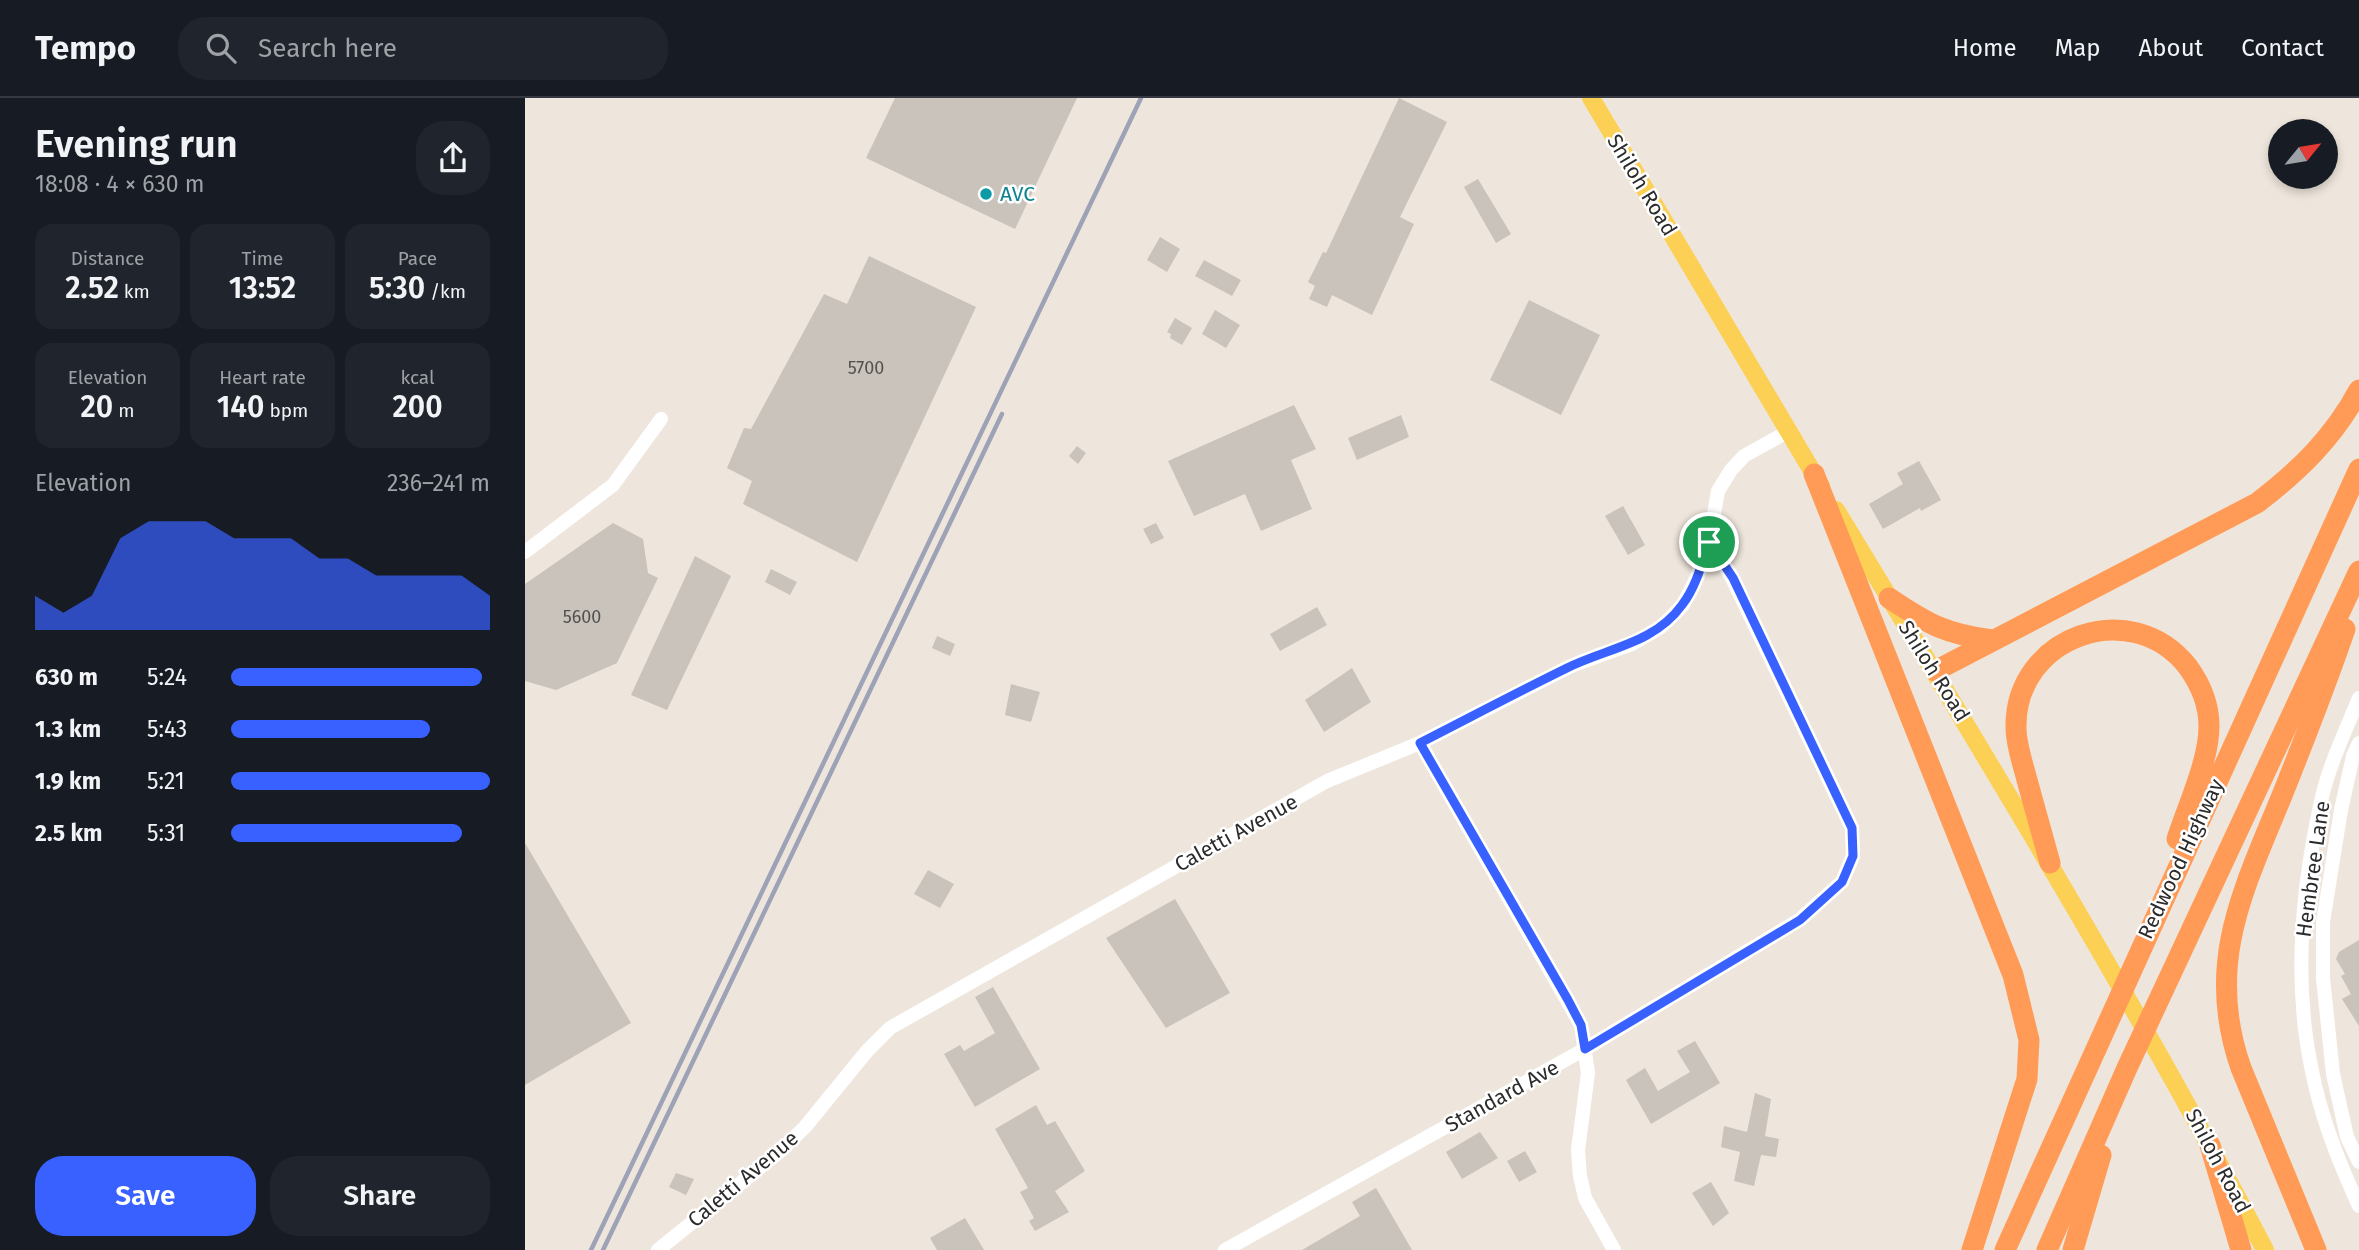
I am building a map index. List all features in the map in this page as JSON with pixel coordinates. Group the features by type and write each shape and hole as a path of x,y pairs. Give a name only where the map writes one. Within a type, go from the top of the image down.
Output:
{"highway":[{"path":"1935,671 2257,503 2292,477 2322,446 2346,415 2359,390"},
{"name":"Redwood Highway","path":"2005,1250 2144,938 2359,469"},
{"path":"1814,474 2013,975 2029,1040 2027,1079 1972,1250"},
{"name":"Redwood Highway","path":"2047,1250 2127,1068 2359,571"},
{"path":"2316,1250 2232,1042 2225,994 2228,950 2237,906 2324,691 2359,588"},
{"path":"1889,598 1929,625 1963,636 1992,640"},
{"path":"2050,863 2016,729 2025,685 2048,654 2067,641 2087,634 2127,630 2161,641 2175,652 2199,684 2209,725 2204,758 2144,938"},
{"path":"2073,1250 2127,1068"},
{"path":"2210,1145 2241,1250"}],"main road":[{"name":"Shiloh Road","path":"1591,98 1814,474 2050,863 2210,1145 2265,1250"}],"street":[{"path":"525,552 613,485 661,419"},
{"name":"Caletti Avenue","path":"658,1250 806,1127 867,1051 890,1028 1327,782 1420,743 1570,666 1632,644 1661,627 1683,605 1698,575 1709,542 1718,491 1731,470 1744,456 1789,431"},
{"name":"Standard Ave","path":"1226,1250 1585,1049 1800,920 1842,882 1853,856 1852,828 1733,578 1709,542"},
{"name":"Hembree Lane","path":"2359,698 2322,796 2302,919 2302,996 2312,1071 2338,1161 2359,1206"},
{"path":"1420,743 1581,1025 1587,1073 1578,1150 1580,1175 1585,1198 1614,1250"},
{"name":"Hembree Lane","path":"2359,743 2353,756 2341,810 2323,922 2323,978 2333,1074 2347,1137 2359,1162"}],"building":[{"name":"AVC","path":"895,98 1077,98 1015,229 866,158"},
{"path":"1399,98 1447,122 1400,217 1414,224 1372,315 1332,295 1327,307 1309,299 1315,286 1308,282 1323,252 1326,253"},
{"path":"1478,179 1511,234 1496,243 1464,187"},
{"path":"1160,237 1180,249 1167,272 1147,260"},
{"path":"869,256 976,307 857,562 743,504 752,481 727,468 744,428 751,429 824,294 847,304"},
{"path":"1204,260 1241,280 1232,296 1195,276"},
{"path":"1529,300 1600,335 1561,415 1490,380"},
{"path":"1215,310 1240,325 1226,348 1202,334"},
{"path":"1175,318 1192,328 1182,345 1170,338 1171,334 1167,332"},
{"path":"1294,405 1316,449 1291,460 1312,509 1261,531 1245,494 1194,516 1168,461"},
{"path":"1401,415 1409,437 1357,460 1348,438"},
{"path":"1077,446 1086,453 1078,464 1069,456"},
{"path":"1919,461 1941,500 1921,511 1920,508 1883,529 1869,504 1903,484 1897,473"},
{"path":"1623,506 1645,545 1628,555 1605,516"},
{"path":"613,523 643,539 648,573 658,578 617,663 556,690 525,681 525,584"},
{"path":"1156,523 1164,538 1151,544 1143,529"},
{"path":"695,556 731,576 667,710 631,695"},
{"path":"771,569 797,582 790,595 765,582"},
{"path":"1317,607 1327,625 1280,651 1270,634"},
{"path":"937,636 955,644 950,656 932,648"},
{"path":"1352,668 1371,702 1324,732 1305,700"},
{"path":"1011,684 1040,692 1031,722 1005,715"},
{"path":"525,843 631,1023 525,1085"},
{"path":"928,870 954,884 940,908 914,894"},
{"path":"1175,899 1230,993 1166,1028 1106,938"},
{"path":"2359,940 2359,1026 2342,999 2351,994 2341,976 2345,974 2336,959 2339,952"},
{"path":"993,987 1040,1069 975,1107 944,1054 960,1045 964,1051 995,1033 975,997"},
{"path":"1695,1041 1720,1083 1651,1124 1626,1080 1645,1068 1658,1091 1690,1072 1677,1051"},
{"path":"1755,1093 1771,1099 1765,1136 1779,1139 1776,1157 1761,1155 1754,1186 1734,1181 1740,1152 1721,1147 1724,1126 1747,1132"},
{"path":"1036,1105 1047,1125 1055,1121 1085,1171 1055,1191 1069,1212 1035,1231 1029,1221 1034,1218 1020,1192 1028,1188 995,1129"},
{"path":"1480,1132 1498,1158 1462,1179 1446,1152"},
{"path":"1525,1151 1537,1172 1519,1182 1507,1161"},
{"path":"676,1173 694,1179 686,1195 669,1187"},
{"path":"1711,1182 1729,1213 1713,1226 1692,1193"},
{"path":"1376,1188 1412,1250 1302,1250 1360,1216 1352,1202"},
{"path":"965,1218 984,1250 937,1250 930,1238"}],"railway":[{"path":"591,1250 1141,98"},
{"path":"603,1250 1002,414"}],"place":[{"name":"AVC","path":"986,194"}],"route":[{"path":"1709,542 1733,578 1852,828 1853,856 1842,882 1800,920 1585,1049 1581,1025 1568,1000 1420,743 1570,666 1632,644 1661,627 1683,605 1698,575 1709,542"}]}
